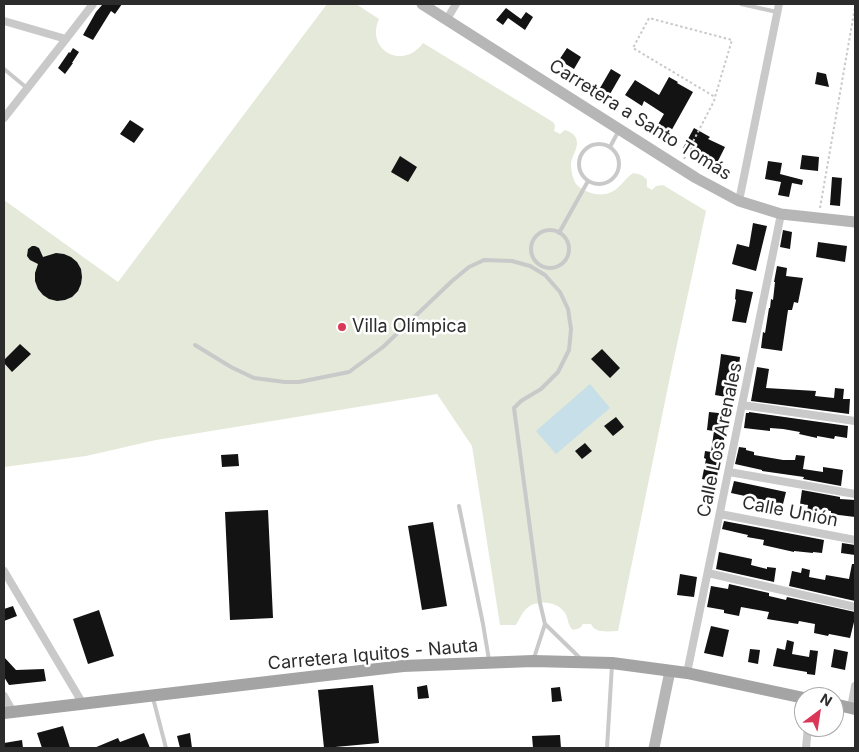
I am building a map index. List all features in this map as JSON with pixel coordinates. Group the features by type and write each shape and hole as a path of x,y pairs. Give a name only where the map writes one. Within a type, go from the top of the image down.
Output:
{"main road":[{"name":"Carretera Iquitos - Nauta","path":"8,713 403,666 533,661 612,663 688,673 794,696"}],"street":[{"path":"4,118 93,4"},
{"name":"Carretera a Santo Tomás","path":"422,4 696,178 739,201 782,214 855,222"},
{"path":"447,19 456,4"},
{"path":"739,201 779,4"},
{"path":"4,21 66,39"},
{"name":"Calle Los Arenales","path":"688,673 782,214"},
{"path":"742,405 855,421"},
{"path":"729,472 855,494"},
{"name":"Calle Unión","path":"720,514 855,540"},
{"path":"4,570 83,704"},
{"path":"708,573 855,607"},
{"path":"654,748 670,671"},
{"path":"853,709 855,686"},
{"path":"4,696 8,713"}],"lane":[{"path":"740,4 777,12"},
{"path":"4,70 28,89"},
{"path":"610,147 620,130"},
{"path":"594,144 610,147 614,150 619,160 616,175 604,184 588,182 579,169 579,158 582,153 594,144"},
{"path":"559,232 588,182"},
{"path":"545,231 559,232 568,244 569,249 566,258 560,266 545,268 534,259 531,244 536,236 545,231"},
{"path":"195,345 231,368 254,378 299,382 349,372 383,347 468,267 484,260 512,261 530,266 545,275 560,292 568,309 571,329 569,350 558,372 541,390 526,398 514,408 540,603 545,624 533,661"},
{"path":"537,270 540,265"},
{"path":"459,506 489,662"},
{"path":"545,624 585,662"},
{"path":"607,748 612,663"},
{"path":"152,696 166,748"}],"path":[{"path":"818,218 855,8"},
{"path":"680,168 715,98 732,40 649,18 633,48 715,98"}],"green space":[{"name":"Villa Olímpica","path":"327,4 356,4 379,19 376,30 377,40 381,48 388,53 397,56 406,55 415,51 423,43 553,122 555,126 554,131 560,134 565,130 571,133 575,136 577,143 571,162 572,172 576,184 583,189 596,194 609,193 633,173 639,174 647,180 647,187 652,190 656,186 663,185 706,211 618,631 599,631 591,624 583,624 580,628 573,630 561,609 547,603 536,604 526,609 516,625 500,625 472,446 437,394 156,440 86,456 4,467 4,200 118,282"}],"water":[{"path":"590,384 610,408 556,454 536,431"}],"building":[{"path":"101,4 122,4 115,14 111,11 93,40 83,35"},
{"path":"506,8 521,19 526,12 533,17 525,30 508,18 503,25 496,20"},
{"path":"73,48 79,52 65,74 58,68"},
{"path":"567,48 581,57 574,69 559,60"},
{"path":"611,69 621,75 610,94 600,88"},
{"path":"817,72 826,74 829,87 815,84"},
{"path":"669,77 693,92 665,142 652,135 664,114 644,101 642,106 625,95 635,80 659,95"},
{"path":"130,120 144,129 134,143 120,134"},
{"path":"694,128 710,137 708,139 725,147 715,167 683,148"},
{"path":"802,155 819,157 818,171 800,169"},
{"path":"400,156 417,167 408,182 391,172"},
{"path":"768,161 782,163 780,174 803,180 802,185 792,183 789,197 778,195 781,182 765,179"},
{"path":"832,177 842,178 840,206 830,205"},
{"path":"753,223 767,226 756,271 732,264 737,244 749,247"},
{"path":"783,230 792,232 790,249 780,247"},
{"path":"818,242 847,246 845,262 816,257"},
{"path":"32,246 39,248 43,257 56,253 64,254 77,262 81,269 81,284 78,291 72,297 57,301 49,299 38,289 35,273 38,264 27,256 28,249"},
{"path":"777,266 787,268 786,276 803,278 798,303 794,302 792,310 788,310 782,351 761,348 771,299 773,300"},
{"path":"736,289 753,292 746,323 732,321"},
{"path":"20,344 31,354 12,372 4,363 4,360"},
{"path":"602,349 620,368 610,378 591,359"},
{"path":"721,354 740,357 732,398 715,395"},
{"path":"757,367 769,369 766,388 816,391 815,396 834,398 835,388 844,389 843,399 850,399 849,414 751,401"},
{"path":"709,412 728,414 716,482 702,479 706,459 704,458 705,451 711,452 714,431 707,430"},
{"path":"746,413 848,426 847,438 835,436 834,439 817,436 817,438 783,429 770,428 770,431 744,428"},
{"path":"616,417 624,427 613,436 604,426"},
{"path":"585,443 592,451 582,459 575,451"},
{"path":"739,447 754,452 754,455 783,460 795,460 796,455 805,456 803,469 823,472 823,467 843,470 841,486 735,464"},
{"path":"238,454 239,466 222,467 221,455"},
{"path":"734,481 786,492 783,504 731,493"},
{"path":"802,490 840,497 840,499 855,500 855,517 831,514 831,511 815,509 814,514 807,513 808,505 800,504"},
{"path":"268,510 273,618 230,620 225,512"},
{"path":"724,521 824,540 822,553 794,552 763,545 764,540 722,529"},
{"path":"433,522 447,606 422,610 408,526"},
{"path":"842,543 855,545 855,555 841,553"},
{"path":"719,552 752,559 751,565 767,569 767,567 776,568 774,582 716,569"},
{"path":"852,564 855,564 855,601 789,586 792,571 801,573 802,568 810,570 809,577 825,580 826,575 849,579"},
{"path":"680,574 697,577 694,597 677,595"},
{"path":"729,584 769,593 769,596 786,600 787,597 855,612 850,638 814,633 815,624 799,621 798,624 767,619 769,612 741,607 739,616 724,613 724,610 707,607 711,586 728,589"},
{"path":"13,606 17,616 4,621 4,609"},
{"path":"99,610 114,656 88,664 73,619"},
{"path":"711,626 729,630 723,657 704,653"},
{"path":"787,640 794,642 792,654 809,657 810,650 818,651 815,675 773,666 777,648 785,650"},
{"path":"750,649 760,650 758,664 748,662"},
{"path":"834,649 848,652 845,670 831,667"},
{"path":"4,657 16,670 44,669 46,681 9,685 4,677"},
{"path":"373,685 379,743 324,748 318,690"},
{"path":"427,685 429,698 418,699 417,687"},
{"path":"560,687 562,701 552,702 551,688"},
{"path":"63,726 70,748 42,748 37,733"},
{"path":"144,733 150,748 94,748 118,738 120,742"},
{"path":"190,733 192,748 180,748 177,736"},
{"path":"560,735 561,748 533,748 532,736"},
{"path":"22,740 23,748 4,748 4,743"}],"place":[{"name":"Villa Olímpica","path":"342,327"}]}
